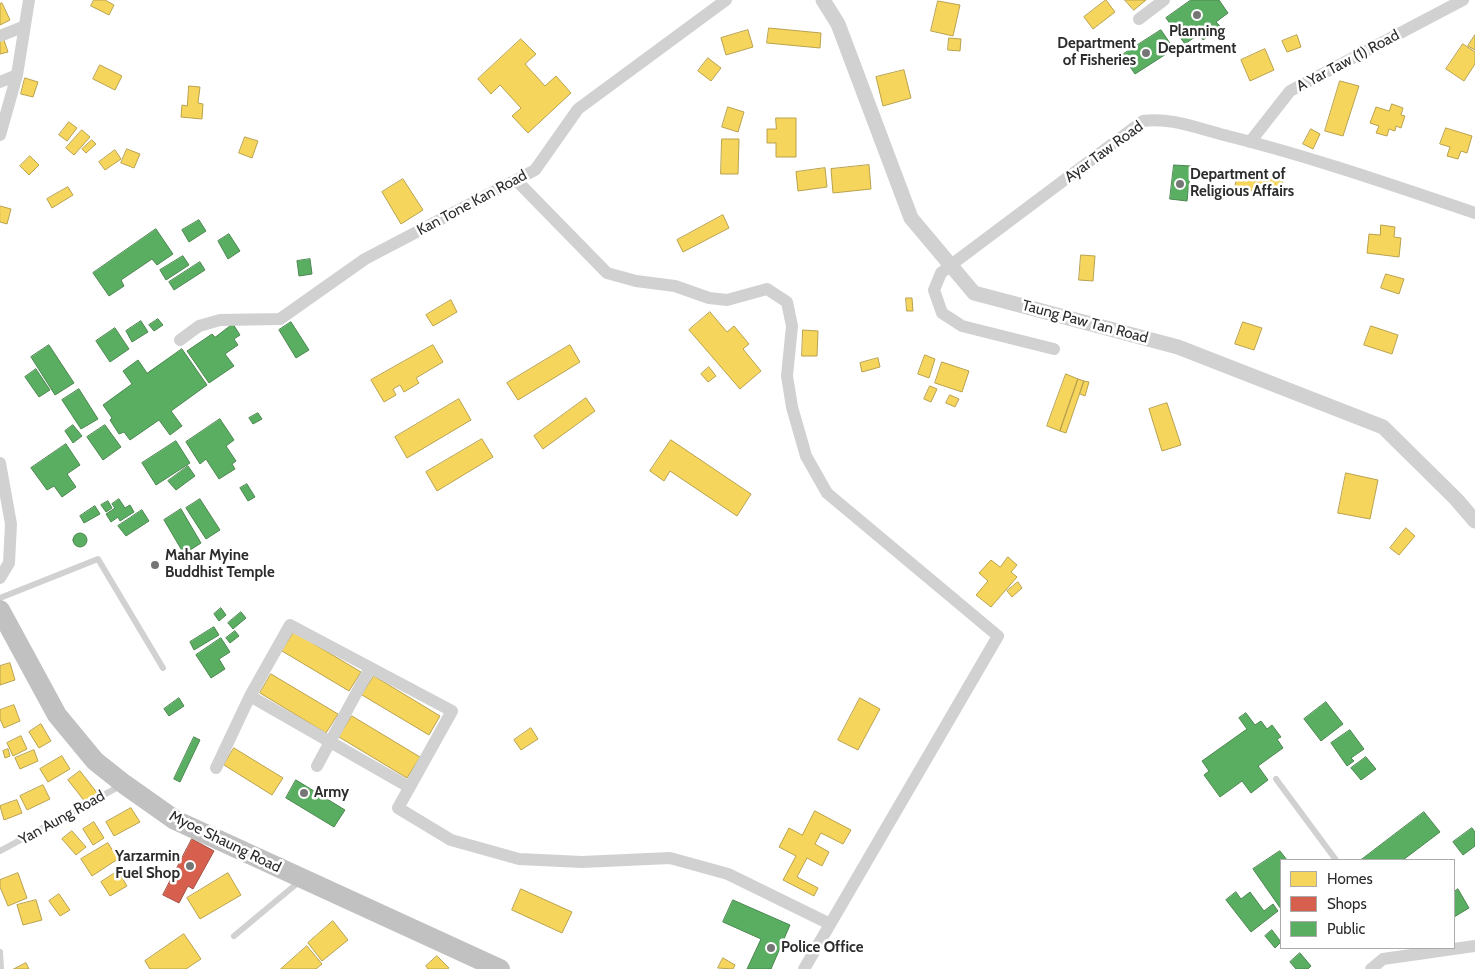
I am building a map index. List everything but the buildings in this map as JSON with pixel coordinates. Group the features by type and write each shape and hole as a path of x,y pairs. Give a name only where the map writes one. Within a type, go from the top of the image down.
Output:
{"highway":[{"name":"Myoe Shaung Road","path":"0,610 57,715 96,761 124,784 175,820 500,969"}],"street":[{"path":"0,132 17,75 29,0"},
{"name":"Kan Tone Kan Road","path":"180,340 199,326 220,320 280,318 365,259 535,170 578,109 726,0"},
{"name":"Taung Paw Tan Road","path":"823,0 838,24 911,218 974,293 1178,347 1383,427 1456,499 1475,522"},
{"path":"1139,19 1164,0"},
{"name":"A Yar Taw (1) Road","path":"1250,142 1290,91 1463,0"},
{"path":"0,36 25,26"},
{"path":"0,82 17,75"},
{"name":"Ayar Taw Road","path":"1054,349 962,326 942,313 934,290 941,274 951,265 1142,121 1160,119 1250,142 1363,175 1475,213"},
{"path":"516,180 607,273 636,281 675,286 710,298 727,300 767,289 787,302 792,326 788,376 792,407 806,456 827,493 998,636 804,969"},
{"path":"0,464 11,524 9,563 0,578"},
{"path":"216,768 250,696 290,625 452,711 398,808 450,840 519,859 582,862 670,858 728,874 830,924"},
{"path":"317,766 370,668"},
{"path":"250,696 409,787"},
{"path":"1455,948 1475,946"},
{"path":"1371,969 1383,959 1404,952 1440,949"}],"lane":[{"path":"0,598 98,559 163,668"},
{"path":"1276,779 1335,859"},
{"name":"Yan Aung Road","path":"0,851 124,784"},
{"path":"234,936 302,879"},
{"path":"0,952 1,969"}],"place":[{"name":"Planning Department","path":"1197,15"},
{"name":"Department of Fisheries","path":"1146,53"},
{"name":"Department of Religious Affairs","path":"1180,184"},
{"name":"Mahar Myine Buddhist Temple","path":"155,565"},
{"name":"Army","path":"304,793"},
{"name":"Yarzarmin Fuel Shop","path":"190,866"},
{"name":"Police Office","path":"771,948"}]}
